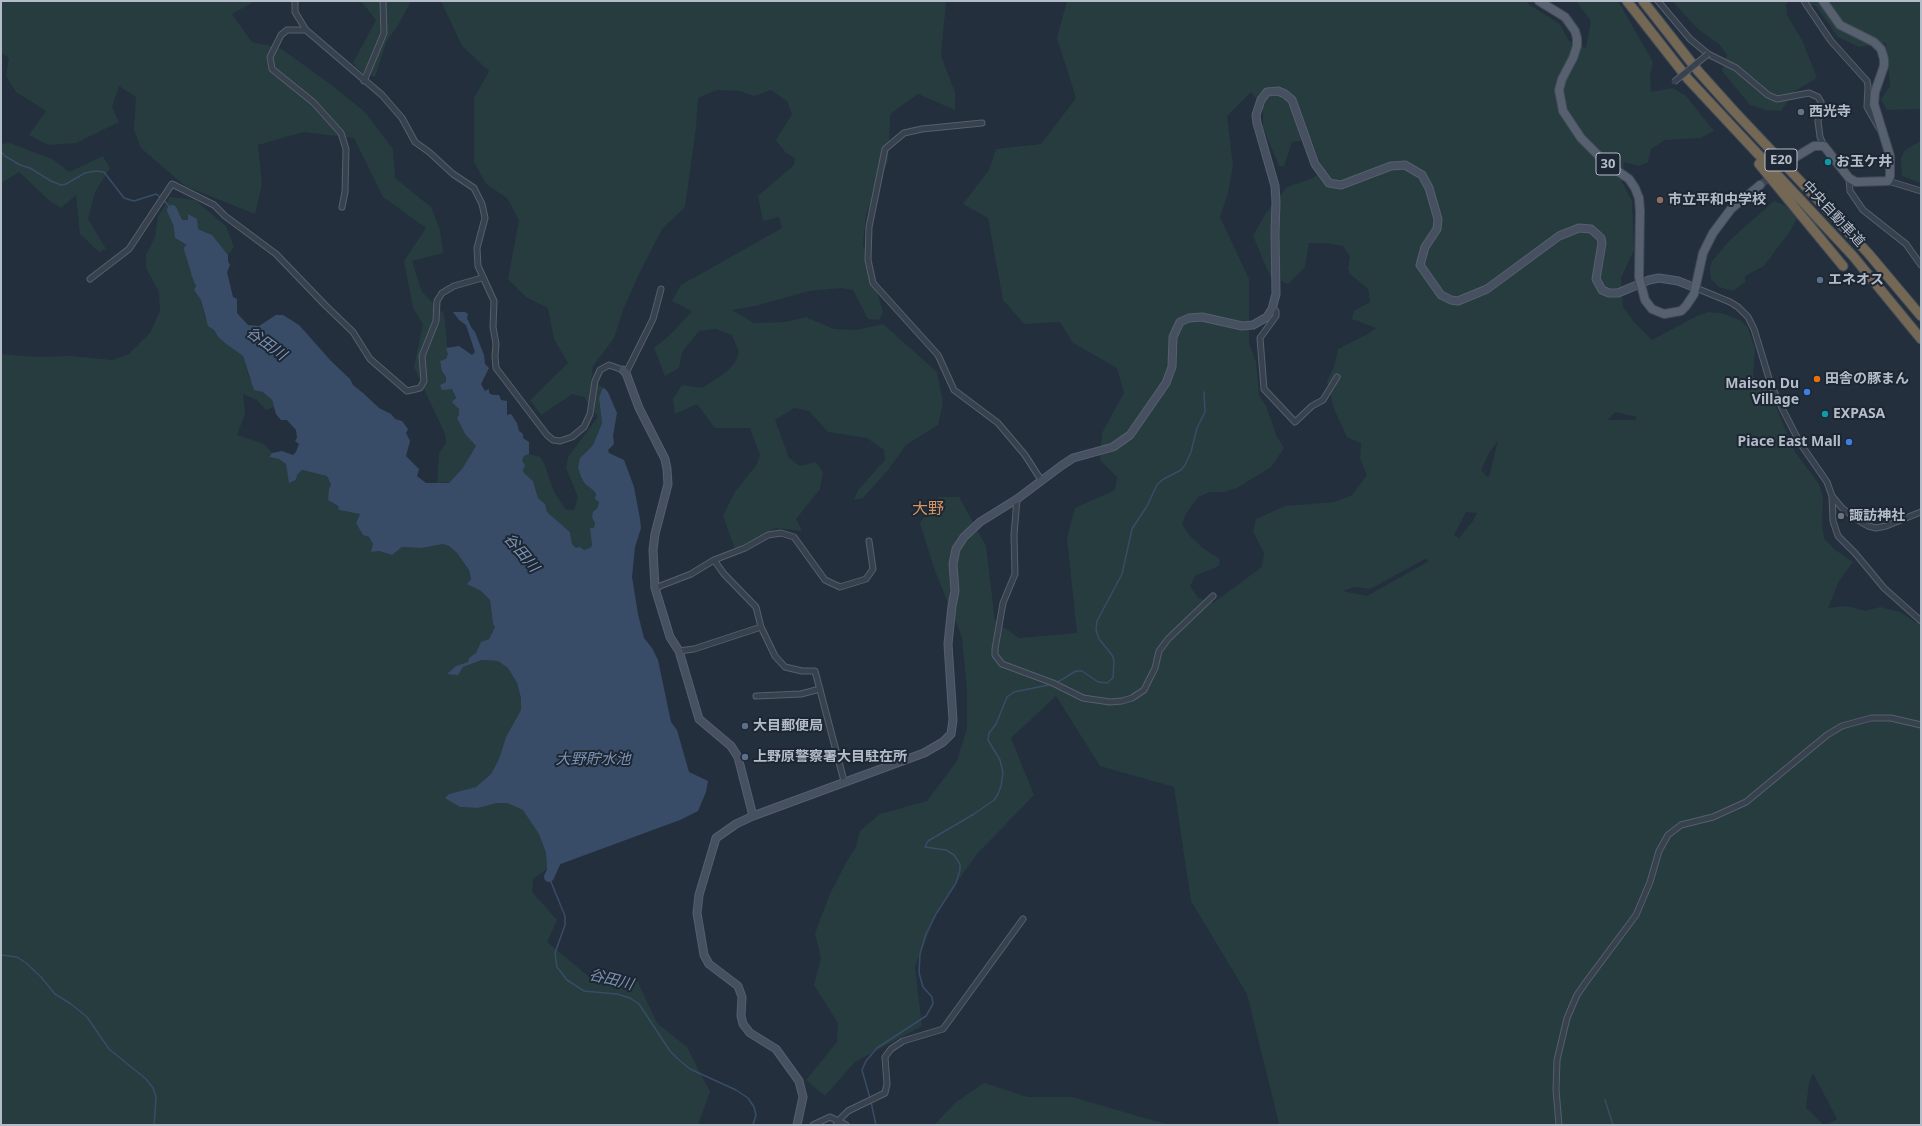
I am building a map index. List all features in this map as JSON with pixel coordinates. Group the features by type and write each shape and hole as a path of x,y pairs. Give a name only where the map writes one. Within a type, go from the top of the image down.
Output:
{"highway":[{"name":"中央自動車道","path":"1627,1 1688,79 1743,140 1854,256 1921,339"},
{"name":"中央自動車道","path":"1643,1 1708,82 1868,253 1921,316"},
{"path":"1688,79 1719,119 1754,157 1843,266"}],"main road":[{"name":"30","path":"1539,1 1565,17 1575,31 1577,38 1577,46 1573,58 1562,79 1559,90 1563,111 1572,126 1595,152 1625,176 1635,188 1639,198 1639,277 1645,300 1652,309 1664,314 1680,311 1691,300 1696,288 1703,253 1713,233 1730,209 1760,185"},
{"path":"1794,158 1814,146 1824,146 1849,178 1856,182 1888,181 1891,167 1890,156 1874,99 1884,66 1884,59 1881,49 1874,42 1840,25 1823,1"},
{"path":"797,1125 803,1098 799,1081 776,1049 750,1033 743,1024 740,1016 742,998 738,986 709,964 704,955 697,913 699,895 716,838 736,824 753,816 937,747 951,734 953,720 948,644 955,591 953,564 956,549 964,537 980,522 1017,499 1073,458 1113,448 1130,434 1166,383 1172,367 1173,337 1180,322 1189,318 1202,317 1242,326 1253,325 1262,322 1272,309 1276,294 1275,186 1257,124 1256,115 1261,100 1267,92 1278,91 1285,94 1292,100 1313,160 1321,175 1329,183 1341,185 1391,166 1405,165 1422,175 1429,188 1438,219 1436,229 1425,247 1420,265 1441,295 1451,300 1458,300 1487,289 1559,236 1579,228 1591,229 1601,238 1602,243 1596,279 1602,290 1609,293 1618,293 1649,280 1658,278 1678,281 1696,288"},
{"path":"622,370 639,408 665,459 667,469 668,484 655,534 653,550 655,588 670,637 680,651 699,719 730,746 738,757 753,816"}],"street":[{"path":"295,1 295,12 306,30 382,95 402,118 415,142 453,174 474,188 482,204 485,218 477,248 478,266 482,278 494,301 493,326 496,344 496,368 547,436 553,440 560,441 572,437 584,428 590,414 595,381 600,370 609,365 622,370 654,319 661,289"},
{"path":"364,81 384,34 383,1"},
{"path":"1658,1 1690,39 1708,54 1736,68 1768,95 1777,100 1809,93 1818,98 1821,102 1822,108 1818,121 1820,137 1824,146"},
{"path":"1804,1 1832,42 1867,80 1867,107 1875,123 1883,132"},
{"path":"306,30 287,30 281,35 270,57 272,69 313,102 341,133 346,149 345,192 342,206"},
{"path":"1674,82 1708,54"},
{"path":"982,123 922,129 904,133 884,149 870,227 868,260 874,283 938,355 954,390 998,423 1025,455 1041,480"},
{"path":"1849,178 1850,191 1863,210 1906,244 1921,265"},
{"path":"1888,181 1921,191"},
{"path":"90,279 129,249 172,184 214,204 225,216 276,254 353,332 370,359 407,391 420,388 424,381 422,356 436,321 437,301 442,293 454,286 482,278"},
{"path":"1696,288 1730,302 1738,307 1748,317 1754,329 1771,385 1800,443 1827,482 1832,496 1833,521 1838,536 1855,553 1884,588 1921,621"},
{"path":"1272,309 1276,312 1276,316 1260,338 1264,389 1295,422 1312,406 1323,400 1337,377"},
{"path":"1832,496 1842,508 1858,520 1876,528 1886,526 1921,512"},
{"path":"1017,499 1014,535 1015,574 1003,603 995,655 1002,664 1053,683 1083,698 1110,702 1132,698 1144,690 1155,668 1159,651 1177,629 1213,596"},
{"path":"655,588 692,574 714,560 745,548 768,535 781,533 794,537 825,580 840,586 866,579 873,569 869,541"},
{"path":"714,560 724,574 748,597 756,607 761,627 775,656 785,667 802,671 815,671 844,781"},
{"path":"680,651 694,649 761,627"},
{"path":"756,696 801,694 820,689"},
{"path":"1559,1125 1556,1090 1557,1060 1567,1018 1577,995 1636,915 1650,882 1659,851 1668,835 1681,825 1713,817 1746,802 1826,735 1842,726 1872,718 1891,718 1921,725"},
{"path":"837,1123 848,1111 885,1093 887,1084 884,1057 903,1041 943,1029 1023,919"},
{"path":"813,1125 830,1117 837,1123 846,1125"}],"green space":[{"path":"1,1 255,1 232,14 252,42 280,48 330,84 365,112 393,149 395,178 431,207 440,230 443,253 412,261 422,292 444,314 448,354 446,360 440,361 442,371 446,377 446,382 440,385 452,388 459,409 459,415 457,418 465,434 476,446 462,469 449,483 442,482 437,484 439,453 446,443 445,434 414,367 423,324 413,308 404,261 426,228 383,197 354,138 303,132 258,145 262,184 255,214 185,186 141,148 134,130 136,97 119,86 112,107 119,122 76,143 48,145 29,135 46,111 16,92 6,76 9,58 1,53"},
{"path":"361,1 411,1 386,43 375,77 361,72 353,63 376,20"},
{"path":"441,1 946,1 941,56 955,92 955,110 918,94 890,114 888,161 866,214 863,244 883,312 879,320 868,319 853,290 841,288 809,291 755,306 732,310 754,323 785,322 806,317 834,329 856,330 883,324 937,372 943,403 938,425 906,445 888,470 863,498 854,500 858,490 885,460 884,450 867,438 828,432 809,411 794,408 775,420 789,458 800,466 816,462 823,472 820,489 796,519 802,531 776,528 735,549 723,516 735,492 757,464 760,455 750,428 715,428 697,404 675,414 673,399 682,385 702,388 725,373 735,363 739,352 732,335 716,329 699,331 682,352 679,368 665,376 654,348 670,335 692,311 672,301 681,285 782,228 779,217 763,221 758,196 794,165 795,158 786,153 776,140 792,114 787,101 771,90 754,96 740,91 717,90 698,98 696,128 685,207 662,229 638,276 623,310 614,338 593,366 591,380 604,388 599,398 602,423 593,445 583,454 578,468 581,478 585,484 593,490 599,502 592,518 595,523 594,528 591,528 592,545 590,548 584,550 576,548 572,544 570,532 547,512 545,504 538,498 533,481 524,473 522,461 524,456 529,454 540,457 544,463 554,492 566,510 574,510 578,497 566,468 568,457 598,417 584,397 572,394 541,415 530,400 568,363 554,339 548,308 526,297 508,279 519,220 507,198 486,184 474,162 474,98 489,71 462,46"},
{"path":"1067,1 1530,1 1528,4 1560,24 1569,41 1586,48 1591,21 1576,1 1618,1 1653,62 1650,75 1651,92 1673,88 1686,96 1714,131 1700,138 1665,140 1651,149 1648,162 1639,166 1624,162 1622,182 1632,201 1634,250 1621,278 1623,307 1635,323 1652,340 1695,317 1708,312 1721,313 1740,320 1748,328 1755,349 1753,375 1757,384 1769,391 1795,452 1819,484 1823,499 1822,524 1824,538 1834,549 1853,562 1839,581 1828,608 1847,606 1866,611 1880,607 1900,612 1917,623 1921,620 1921,1125 1826,1125 1837,1119 1813,1073 1809,1083 1806,1108 1824,1125 1275,1125 1279,1124 1247,994 1191,901 1174,787 1100,766 1056,696 1011,738 1034,795 977,854 939,907 915,967 922,1026 855,1062 825,1096 806,1080 837,1042 838,1023 814,985 821,958 815,933 830,894 856,847 860,831 880,814 927,801 957,761 967,728 967,690 962,637 935,571 920,523 939,497 959,497 986,546 995,621 1019,638 1077,633 1067,538 1075,508 1115,490 1117,477 1100,460 1102,433 1124,393 1117,368 1073,343 1060,322 1024,324 1003,300 988,218 963,204 989,170 996,149 1041,144 1076,98 1057,38","holes":["1251,92 1263,108 1263,128 1279,166 1284,166 1292,142 1311,139 1323,170 1313,178 1287,187 1266,213 1253,236 1270,276 1288,284 1305,267 1309,243 1327,243 1343,246 1350,257 1348,268 1350,274 1368,289 1370,302 1354,311 1352,319 1376,328 1368,334 1338,349 1334,367 1327,381 1334,409 1347,437 1361,443 1360,459 1367,475 1352,495 1334,502 1285,506 1256,519 1253,531 1264,553 1262,567 1213,603 1198,598 1190,586 1195,576 1219,566 1220,559 1204,549 1189,535 1182,524 1186,514 1198,497 1210,492 1224,492 1237,488 1271,467 1284,448 1277,437 1266,406 1259,395 1256,362 1249,343 1249,279 1220,217 1228,193 1233,166 1227,116","1615,412 1637,417 1635,420 1608,420","1498,441 1489,477 1487,477 1481,470 1490,451","1466,512 1477,513 1473,521 1459,538 1454,535","1425,559 1429,561 1367,596 1343,591 1354,587 1370,589"]},
{"path":"1672,1 1790,1 1786,4 1787,15 1802,40 1817,78 1795,91 1781,111 1766,110 1750,105 1722,71 1727,55 1720,45 1698,29"},
{"path":"1797,1 1921,1 1921,109 1887,110 1881,99 1890,86 1886,43 1859,47 1838,37 1816,6"},
{"path":"1921,141 1921,183 1902,176 1901,158 1905,150"},
{"path":"10,143 54,160 69,172 103,156 110,168 95,192 88,219 106,249 99,252 80,234 76,195 61,208 50,201 19,172 1,183 1,144"},
{"path":"170,197 195,200 226,226 234,247 228,255 217,241 206,232 198,229 188,215 189,220 174,221 175,238 187,245 186,250 189,258 195,263 197,284 194,290 201,300 205,318 218,337 243,356 249,377 272,400 274,407 266,410 257,400 243,394 245,414 237,435 264,444 272,453 269,457 279,459 286,464 290,483 296,480 297,475 302,470 327,476 331,486 328,500 346,512 356,512 361,514 356,523 363,535 369,537 373,544 371,552 379,551 392,555 402,547 422,548 443,544 449,546 457,553 469,570 471,579 467,584 481,591 490,600 493,624 495,627 489,639 481,643 476,653 469,658 468,662 456,666 463,667 482,660 498,661 508,668 517,683 521,698 521,710 506,737 499,759 491,774 476,787 449,794 460,807 478,808 497,803 507,803 523,810 539,834 546,853 547,869 533,879 532,892 557,920 547,942 594,981 636,978 657,1023 687,1047 710,1092 698,1125 1,1125 1,354 36,357 71,356 112,360 129,354 150,333 160,311 159,292 146,268 146,255 155,237 158,217"},
{"path":"1774,201 1786,206 1797,218 1790,231 1764,266 1745,276 1745,282 1733,291 1719,287 1711,279 1710,269 1712,261 1731,239"},
{"path":"984,1083 1028,1097 1072,1097 1169,1125 934,1125 955,1103"}],"water":[{"name":"大野貯水池","path":"188,214 197,219 198,229 212,235 228,255 230,265 227,272 233,297 237,299 237,313 248,325 259,326 276,315 283,315 299,325 331,361 350,379 353,385 379,408 391,414 395,419 402,421 408,429 406,433 410,441 406,456 419,469 417,476 426,483 449,483 462,469 476,446 465,434 457,418 459,415 459,409 452,402 456,398 452,389 442,390 440,385 446,382 446,377 442,371 440,361 446,359 448,354 446,348 459,346 472,355 475,352 466,325 459,320 453,312 465,312 468,314 467,318 475,332 484,355 485,364 489,368 481,384 485,391 489,389 489,393 499,395 501,400 507,401 507,415 511,414 517,423 519,431 523,434 523,438 529,442 529,454 524,456 522,461 525,465 523,470 524,473 533,481 538,498 545,504 547,512 570,532 572,544 576,548 580,547 584,550 590,548 592,545 590,528 594,528 595,523 592,518 593,512 597,508 599,502 595,499 596,494 593,490 585,484 578,468 580,458 593,445 602,423 599,398 602,389 604,388 608,392 617,413 613,436 614,444 608,450 609,453 624,460 634,487 640,519 641,528 635,547 632,577 638,614 644,638 652,648 658,660 671,722 677,730 689,772 708,781 706,792 698,811 680,820 547,869 546,853 539,834 523,810 507,803 497,803 478,808 460,807 445,798 449,794 476,787 491,774 499,759 506,737 521,710 521,698 517,683 508,668 498,661 482,660 463,667 458,675 447,674 456,666 468,662 469,658 476,653 481,642 489,639 495,627 493,624 490,600 481,591 467,584 471,579 469,570 457,553 449,546 443,544 422,548 402,547 392,555 379,551 371,552 373,544 369,537 363,535 356,523 360,514 339,510 338,506 328,500 331,485 327,476 302,470 297,475 296,480 289,483 286,464 279,459 269,457 272,453 282,451 293,455 296,452 299,444 295,441 297,438 296,430 287,420 281,420 276,414 272,400 263,392 254,390 243,356 218,337 214,330 208,326 201,300 194,290 197,284 191,275 197,268 195,263 189,258 186,250 187,245 175,238 173,220 188,220"}],"waterway":[{"name":"谷田川","path":"1,152 20,165 30,168 51,181 61,185 66,184 85,173 96,171 104,172 124,198 134,201 156,194 163,199 172,210"},
{"name":"谷田川","path":"172,210 182,232"},
{"name":"谷田川","path":"189,249 199,281"},
{"path":"1056,683 1076,671 1082,671 1098,682 1107,683 1113,678 1114,661 1112,655 1099,639 1096,630 1097,621 1122,574 1132,529 1147,506 1157,485 1162,480 1181,470 1185,465 1191,452 1197,428 1205,412 1204,392"},
{"path":"870,1098 862,1070 866,1061 877,1048 926,1016 933,1004 932,997 923,987 919,973 920,954 926,934 936,914 956,883 960,870 960,864 954,855 946,850 925,847 928,841 974,814 994,800 998,794 1003,773 1000,760 988,740 989,733 996,724 1007,697 1014,692 1053,684"},
{"name":"谷田川","path":"549,877 559,855"},
{"name":"谷田川","path":"549,877 565,916 565,925 555,953 557,967 567,980 584,991 617,994 630,998 639,1004 670,1051 678,1059 690,1069 736,1090 748,1098 754,1107 756,1115 753,1125"},
{"path":"1,955 17,957 26,963 41,977 55,994 71,1004 87,1017 109,1049 146,1079 153,1088 156,1097 154,1125"},
{"path":"1605,1100 1613,1125"},
{"path":"871,1102 876,1125"}],"tunnel":[{"path":"1760,185 1794,158"}],"place":[{"name":"西光寺","path":"1801,112"},
{"name":"お玉ケ井","path":"1828,162"},
{"name":"市立平和中学校","path":"1660,200"},
{"name":"エネオス","path":"1820,280"},
{"name":"田舎の豚まん","path":"1817,379"},
{"name":"Maison Du Village","path":"1807,392"},
{"name":"EXPASA","path":"1825,414"},
{"name":"Piace East Mall","path":"1849,442"},
{"name":"諏訪神社","path":"1841,516"},
{"name":"大目郵便局","path":"745,726"},
{"name":"上野原警察署大目駐在所","path":"745,757"}],"district":[{"name":"大野","path":"928,509"}]}
